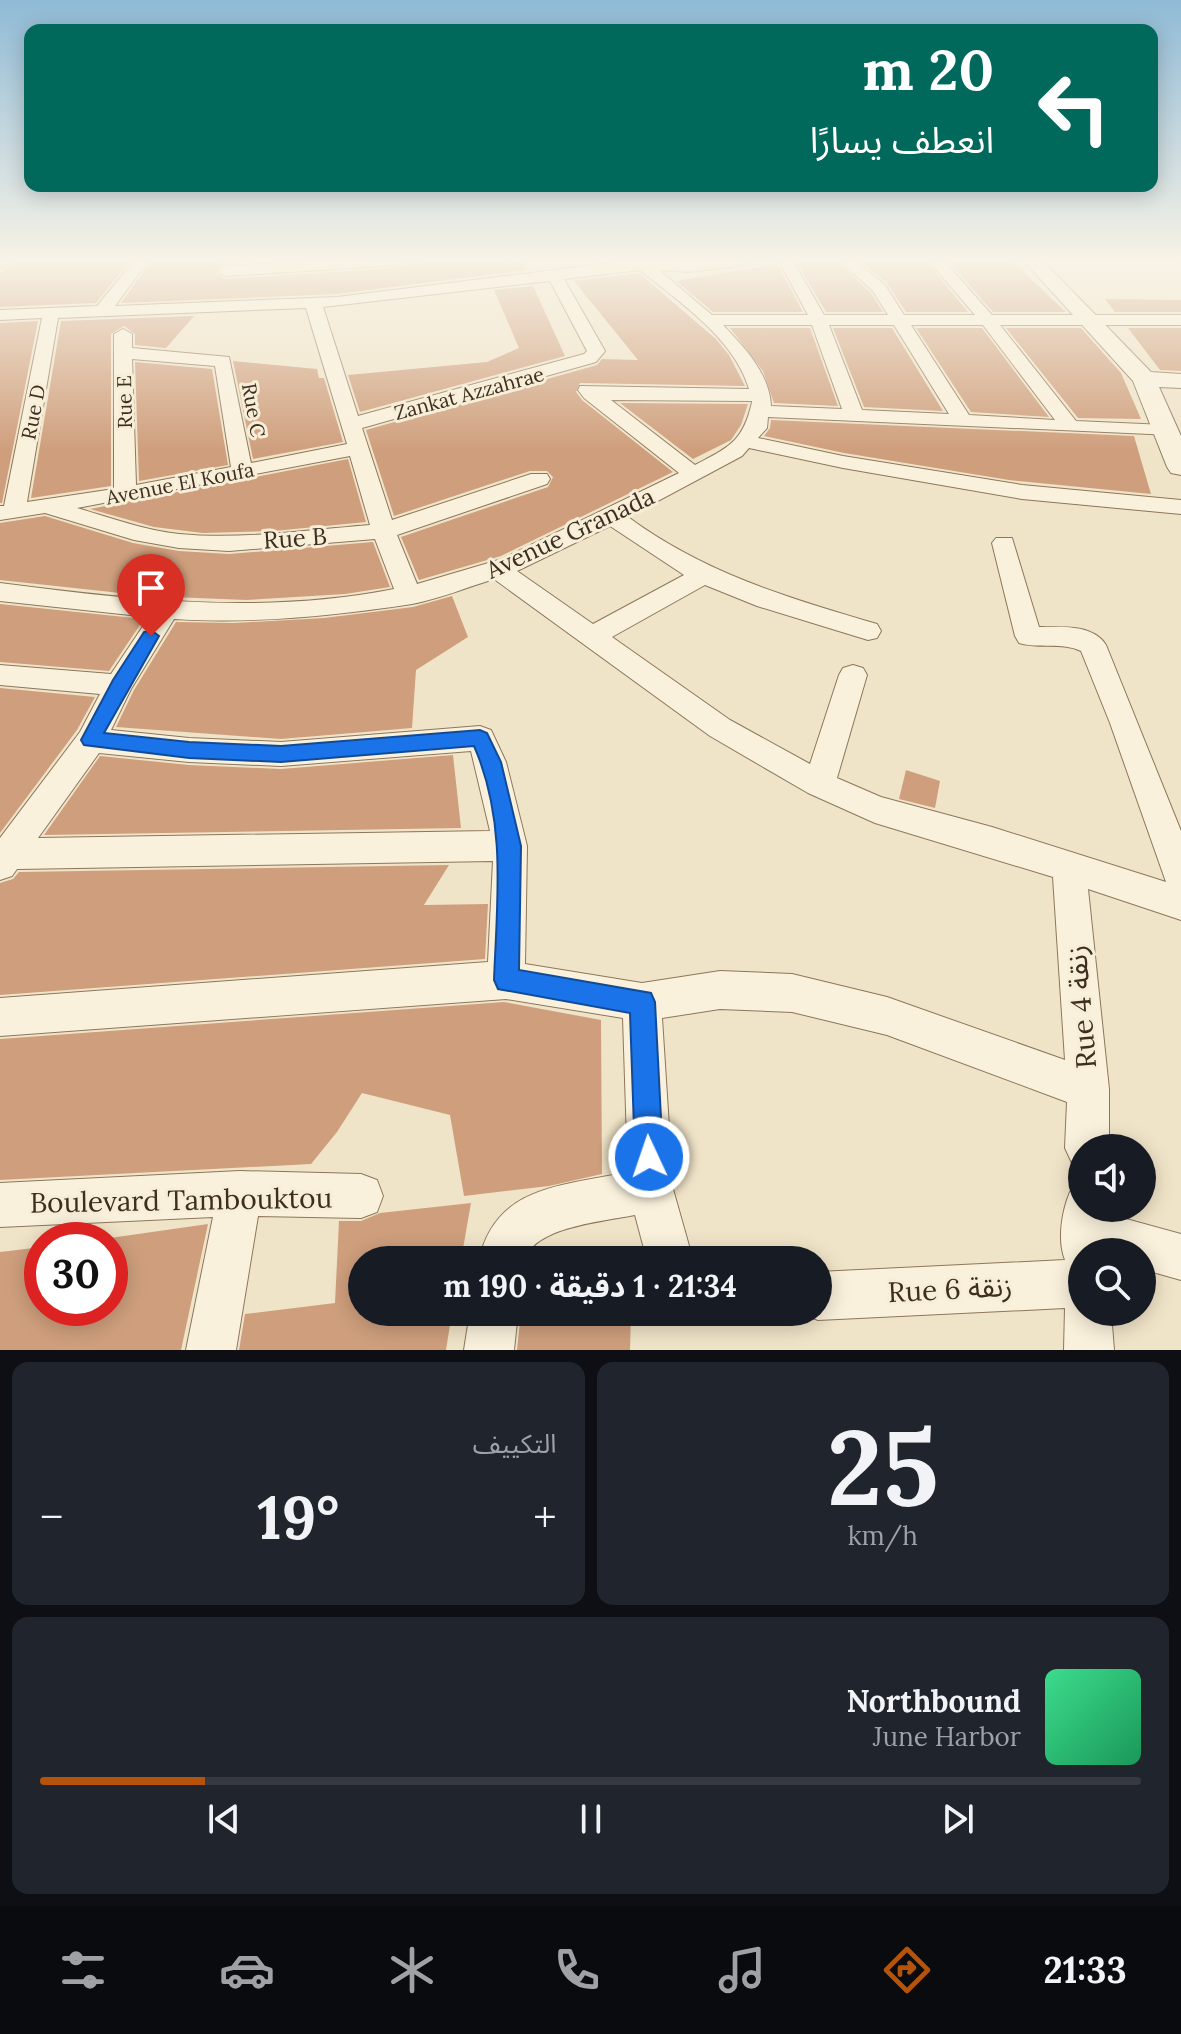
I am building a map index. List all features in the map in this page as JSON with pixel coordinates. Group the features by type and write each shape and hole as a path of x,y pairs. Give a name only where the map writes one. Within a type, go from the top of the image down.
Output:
{"street":[{"name":"Rue D","path":"7,512 49,324"},
{"name":"Rue E","path":"122,324 125,494"},
{"path":"320,324 384,531 409,596"},
{"name":"Zankat Azzahrae","path":"353,424 585,361 596,351 581,324"},
{"path":"711,324 751,368 762,403 748,442 843,462 1022,492 1181,507"},
{"path":"820,324 855,417"},
{"path":"902,324 963,421"},
{"path":"991,324 1071,427"},
{"path":"1094,324 1144,379 1172,438 1181,467"},
{"name":"Rue C","path":"123,353 223,361 242,471"},
{"path":"564,367 591,394 693,474"},
{"path":"1144,379 1181,381"},
{"path":"591,394 762,403 855,417 1071,427 1172,438"},
{"name":"Avenue Granada","path":"0,592 166,611 240,614 307,610 409,596 498,570 613,517 748,442"},
{"name":"Avenue El Koufa","path":"7,512 125,494 359,448"},
{"name":"Rue B","path":"46,506 111,527 179,541 229,543 384,531 539,479"},
{"path":"613,517 645,543 702,576 758,598 868,631"},
{"path":"1004,543 1028,636 1075,637 1092,645 1125,723 1181,876"},
{"path":"498,570 720,728 819,784 875,809 1069,866 1181,903"},
{"path":"591,637 702,576"},
{"path":"2,858 91,740 119,685 166,611"},
{"path":"0,675 119,685"},
{"path":"819,784 853,675"},
{"path":"91,740 189,750 281,754 480,738 491,762 510,846 506,980"},
{"path":"2,858 510,846"},
{"name":"Rue 4 زنقة","path":"1069,866 1088,1089 1087,1134"},
{"path":"0,1017 506,980 642,1002 720,990 792,993 887,1016 1088,1089"},
{"path":"642,1002 651,1189 666,1246"},
{"path":"508,1246 521,1223 534,1215 651,1189"},
{"path":"211,1350 240,1193"},
{"name":"Boulevard Tambouktou","path":"3,1213 240,1193 361,1196"},
{"path":"1085,1230 1181,1257"},
{"name":"Rue 6 زنقة","path":"832,1295 1068,1284"},
{"path":"489,1350 492,1326"},
{"path":"1088,1326 1089,1350"}],"building":[{"path":"0,324 37,324 2,503"},
{"path":"60,324 187,324 166,348 135,345 135,334 124,326 111,334 111,486 31,498"},
{"path":"509,324 550,324 565,356 360,412 348,375 487,362 519,348"},
{"path":"609,324 698,324 729,355 745,386 580,383 576,392 582,400 673,472 501,556 419,580 401,537 548,487 553,477 547,471 530,471 394,516 366,430 597,365 602,359 638,360"},
{"path":"730,328 810,328 838,406 774,403 763,371"},
{"path":"833,328 892,328 943,411 864,407"},
{"path":"916,328 982,328 1049,417 971,412"},
{"path":"1006,328 1081,328 1121,373 1141,419 1078,418"},
{"path":"1128,328 1181,328 1181,371 1160,370"},
{"path":"233,361 317,369 319,378 324,378 343,442 253,459"},
{"path":"135,362 212,369 228,465 139,481"},
{"path":"620,403 748,404 741,425 731,440 693,459"},
{"path":"771,420 1134,436 1151,494 1009,480 844,453 764,436"},
{"path":"348,459 366,522 274,531 203,533 154,527 90,509"},
{"path":"45,516 133,543 179,551 229,554 373,542 390,587 345,594 246,600 148,596 0,580 0,523"},
{"path":"452,596 468,637 416,670 412,728 281,739 116,727 134,690 176,622 234,623 324,618 413,607"},
{"path":"0,604 144,619 109,671 0,662"},
{"path":"0,688 95,697 77,730 0,833"},
{"path":"453,755 461,828 44,835 100,756 189,765 281,769"},
{"path":"906,770 940,781 935,808 899,799"},
{"path":"449,865 424,905 488,904 485,959 0,995 0,883 13,879 19,872"},
{"path":"504,1002 601,1020 602,1174 549,1186 464,1196 450,1115 362,1093 337,1132 311,1164 0,1180 0,1039"},
{"path":"471,1203 463,1246 348,1246 348,1326 450,1326 446,1350 239,1350 245,1314 335,1303 339,1221 361,1221 380,1213"},
{"path":"208,1224 181,1350 0,1350 0,1252 24,1249 24,1326 128,1326 128,1235"},
{"path":"520,1326 631,1326 630,1350 517,1350"}],"route":[{"path":"151,636 119,685 91,740 189,750 281,754 480,738 491,762 510,846 506,980 642,1002 649,1157"}]}
